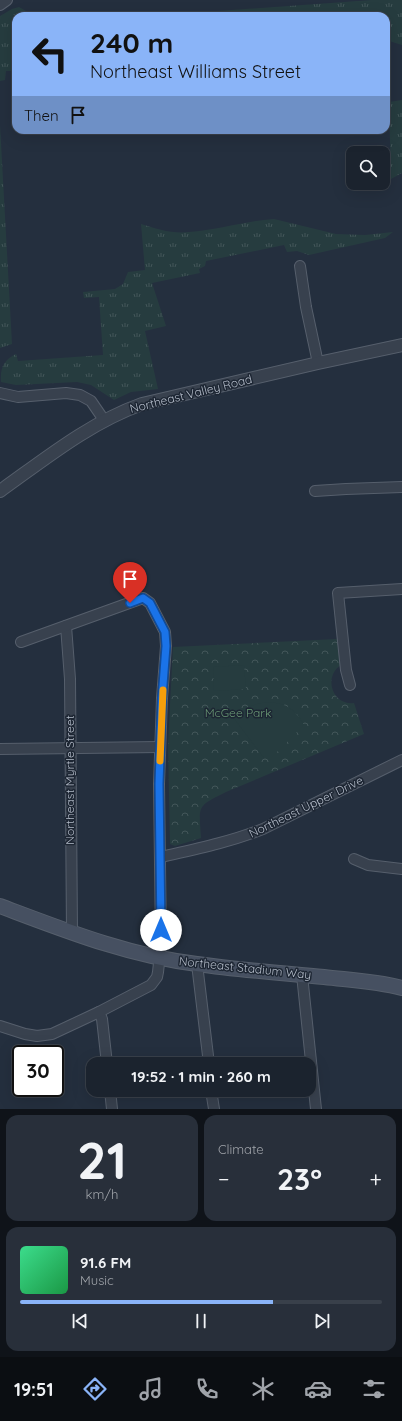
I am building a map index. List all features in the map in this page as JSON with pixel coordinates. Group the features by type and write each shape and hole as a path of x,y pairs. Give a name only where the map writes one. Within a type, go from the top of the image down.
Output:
{"main road":[{"name":"Northeast Stadium Way","path":"0,906 72,933 112,946 160,958 197,964 368,982 402,988"}],"street":[{"path":"0,5 7,0"},
{"path":"300,266 306,307 318,363"},
{"name":"Northeast Valley Road","path":"0,491 58,449 104,420 122,411 142,404 402,345"},
{"path":"0,393 18,397 66,393 80,395 91,401 104,420"},
{"path":"315,491 402,487"},
{"path":"350,686 346,670 338,593 402,589"},
{"path":"0,1026 25,1034 37,1036 52,1034 99,1012 151,984 157,977 160,958 161,858 159,784 166,646 165,632 150,603 143,598 21,642"},
{"name":"Northeast Myrtle Street","path":"66,626 70,679 72,933"},
{"path":"0,749 160,747"},
{"name":"Northeast Upper Drive","path":"161,858 246,836 402,760"},
{"path":"354,859 368,864 402,869"},
{"path":"197,964 207,1057"},
{"path":"302,975 316,1109"},
{"path":"99,1012 102,1019 106,1057"},
{"path":"111,1097 112,1109"},
{"path":"212,1097 214,1109"}],"green space":[{"path":"372,0 402,0 402,45 390,41 390,12 204,12"},
{"path":"19,7 28,12 12,12 12,71 6,71 5,80 0,81 0,16"},
{"path":"402,100 402,173 391,179 390,134 390,102"},
{"path":"0,125 12,344 0,348"},
{"path":"274,219 336,234 365,235 393,232 385,238 309,255 297,251 287,252 284,245 206,261 205,266 199,269 200,273 152,283 166,326 145,331 158,389 131,392 114,400 91,385 77,382 16,385 1,382 2,368 8,359 16,354 18,361 103,355 99,297 84,298 83,292 115,289 123,284 128,272 145,270 141,224 165,231 183,232 200,231"},
{"name":"McGee Park","path":"337,639 341,665 335,670 332,676 332,689 340,700 346,703 354,703 364,734 226,792 209,801 204,804 200,813 201,838 175,846 170,844 168,744 173,647"},
{"path":"244,665 246,689 214,691 213,667"},
{"path":"270,702 286,706 297,715 304,725 271,758 264,758 233,717 250,706"}],"slow traffic":[{"path":"160,761 163,690"}],"route":[{"path":"130,603 143,598 150,603 165,632 166,646 162,698 159,784 161,930"}]}
